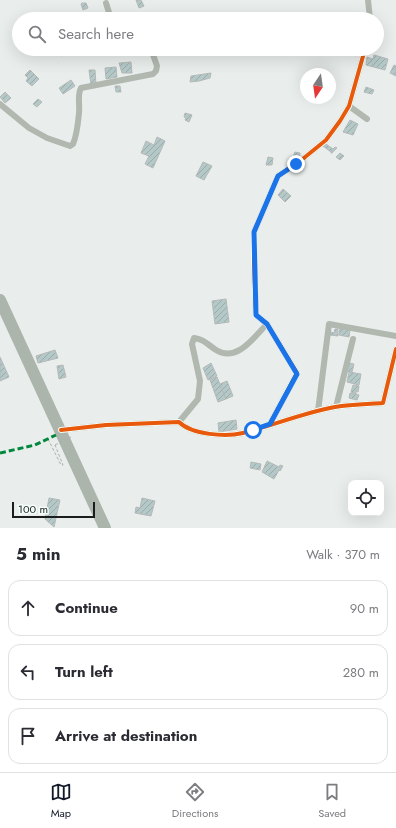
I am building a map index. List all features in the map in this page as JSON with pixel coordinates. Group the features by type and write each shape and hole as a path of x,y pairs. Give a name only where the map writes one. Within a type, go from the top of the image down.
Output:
{"highway":[{"path":"0,300 105,528"},
{"path":"0,318 56,435 97,528"}],"street":[{"path":"368,0 369,12"},
{"path":"106,3 109,12"},
{"path":"0,104 29,128 47,138 70,146 75,140 79,113 79,92 81,88 153,74 157,66 153,56"},
{"path":"270,424 297,374 267,324 256,315 254,232 278,176 299,162 326,140 340,122 349,106 363,56"},
{"path":"349,106 367,118"},
{"path":"61,430 106,425 179,422 198,399 200,381 192,344 194,338 203,340 217,351 231,354 243,349 267,324"},
{"path":"318,411 329,324 396,336"},
{"path":"336,407 353,339"},
{"path":"179,422 182,426 212,435 242,434 270,424 336,407 384,403 396,349"}],"path":[{"path":"48,439 61,465 63,465 55,445 71,437"}],"building":[{"path":"136,0 141,0 144,6 139,8"},
{"path":"82,3 86,3 88,8 83,10"},
{"path":"374,56 378,56 388,59 385,70 366,65 367,57 373,59"},
{"path":"131,62 132,73 122,73 119,63"},
{"path":"394,65 396,66 396,76 390,73"},
{"path":"116,67 117,77 106,79 105,68"},
{"path":"30,70 39,79 32,86 26,81 28,78 25,75"},
{"path":"89,70 95,70 96,85 91,85"},
{"path":"211,73 210,78 190,82 191,76"},
{"path":"71,80 75,86 63,94 59,88"},
{"path":"115,86 120,86 121,92 116,92"},
{"path":"366,87 374,90 372,94 364,92"},
{"path":"5,92 11,98 5,103 0,97"},
{"path":"38,99 42,102 37,107 33,104"},
{"path":"185,113 192,115 189,122 185,120"},
{"path":"350,120 358,124 353,135 343,132"},
{"path":"157,137 165,141 153,168 145,164 149,156 141,153 146,141 154,145"},
{"path":"326,144 333,149 335,147 337,148 331,153 332,150 331,152 323,146"},
{"path":"295,152 300,153 299,159 293,157"},
{"path":"340,153 344,156 340,160 336,157"},
{"path":"268,157 273,158 272,165 266,165"},
{"path":"203,162 212,166 204,180 196,176"},
{"path":"283,189 291,196 285,202 278,195"},
{"path":"226,299 229,322 215,324 212,301"},
{"path":"340,328 350,330 349,337 339,335"},
{"path":"335,329 338,329 338,336 330,335 331,332 334,333"},
{"path":"55,350 58,358 38,363 36,356"},
{"path":"0,357 9,377 0,381"},
{"path":"211,363 217,376 208,380 203,368"},
{"path":"348,363 354,364 352,372 347,371"},
{"path":"63,365 66,377 59,379 57,366"},
{"path":"349,372 361,374 359,385 347,382"},
{"path":"217,377 226,399 218,402 210,380"},
{"path":"227,381 233,396 226,399 220,384"},
{"path":"353,385 359,386 356,394 351,392"},
{"path":"350,393 359,395 357,400 349,398"},
{"path":"236,420 237,429 219,432 218,423"},
{"path":"267,461 279,467 280,465 283,466 274,479 262,472"},
{"path":"251,462 261,464 260,470 250,468"},
{"path":"49,498 60,500 54,527 45,519"},
{"path":"142,498 155,501 151,516 135,513 136,507 140,508"}],"marked path":[{"path":"0,453 35,445 56,435"}],"cycle path":[{"path":"270,424 297,373 267,324 256,315 254,232 278,176 299,162 326,140 340,121 349,106 363,56"},
{"path":"61,430 106,425 179,422 192,430 210,434 228,435 255,430 335,407 383,403 396,349"}],"route":[{"path":"253,430 270,424 297,374 267,324 256,315 254,264 254,232 278,176 296,164"}]}
